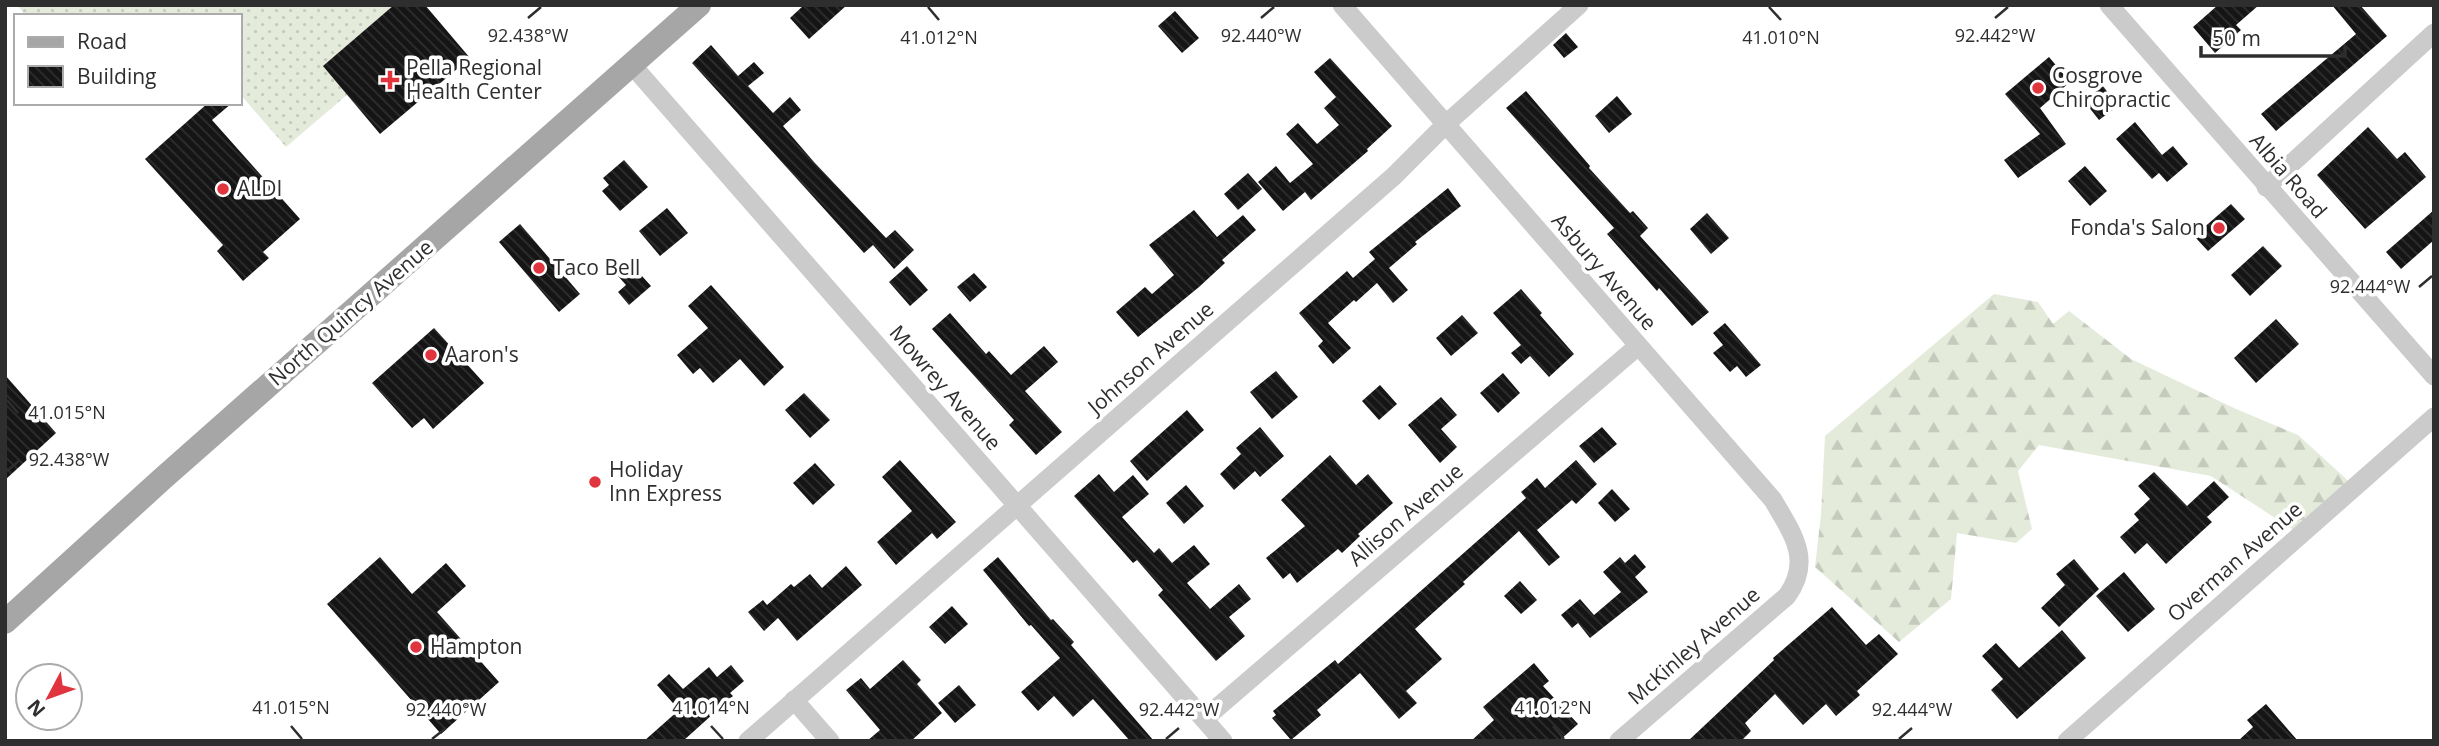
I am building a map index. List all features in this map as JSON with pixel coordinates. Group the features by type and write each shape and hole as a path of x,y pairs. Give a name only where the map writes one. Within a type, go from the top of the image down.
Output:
{"main road":[{"name":"North Quincy Avenue","path":"5,622 161,480 699,5"}],"street":[{"name":"Asbury Avenue","path":"1342,5 1773,500 1801,556 1796,583"},
{"name":"Johnson Avenue","path":"748,741 1394,176 1446,124 1579,5"},
{"name":"Albia Road","path":"2109,5 2434,376"},
{"path":"2266,187 2434,33"},
{"name":"Mowrey Avenue","path":"632,65 1223,741"},
{"name":"Allison Avenue","path":"1204,719 1638,346"},
{"name":"Overman Avenue","path":"2067,741 2434,417"},
{"name":"McKinley Avenue","path":"1619,741 1787,596 1796,583"},
{"path":"794,700 830,741"}],"green space":[{"path":"17,5 394,5 324,66 348,94 286,147 242,96 242,14 24,14"},
{"path":"1994,294 2038,302 2053,324 2069,311 2131,359 2298,435 2355,487 2301,535 2211,476 2039,445 2018,471 2032,529 2016,543 1957,533 1951,599 1899,642 1815,567 1825,436"}],"building":[{"name":"Pella Regional Health Center","path":"394,5 425,5 470,58 380,134 323,66"},
{"path":"804,5 847,5 809,39 790,18"},
{"path":"2218,5 2259,5 2236,25 2241,30 2215,53 2193,27"},
{"path":"2332,5 2360,5 2387,36 2276,131 2261,114 2356,34"},
{"path":"1175,11 1199,38 1182,53 1158,26"},
{"path":"1566,33 1578,47 1564,58 1553,45"},
{"path":"711,45 738,76 754,62 764,73 748,86 773,113 790,97 801,110 783,126 886,238 895,230 914,250 894,269 873,245 864,253 692,63"},
{"path":"2049,57 2070,82 2040,108 2066,144 2018,178 2004,160 2040,134 2005,94"},
{"path":"1330,58 1392,126 1367,149 1368,151 1311,200 1305,192 1283,211 1258,182 1276,166 1290,183 1313,164 1286,134 1298,123 1317,144 1339,125 1324,108 1336,97 1314,72"},
{"path":"2103,86 2118,106 2099,120 2084,101"},
{"path":"1526,91 1589,168 1630,213 1633,211 1648,228 1640,236 1709,312 1692,326 1607,234 1614,228 1506,108"},
{"path":"1617,96 1632,114 1609,133 1595,116"},
{"name":"ALDI","path":"206,105 230,105 212,120 300,219 263,252 269,258 243,281 217,251 223,245 145,159"},
{"path":"2135,122 2162,155 2173,146 2188,164 2167,182 2159,173 2152,179 2116,139"},
{"path":"2368,127 2397,159 2405,152 2426,177 2365,229 2317,175"},
{"path":"624,160 648,187 620,211 602,191 609,185 603,178"},
{"path":"2085,166 2107,191 2090,206 2068,181"},
{"path":"1248,173 1262,189 1238,210 1224,194"},
{"path":"1448,188 1461,206 1415,242 1417,244 1389,268 1408,290 1393,303 1377,283 1328,323 1351,348 1333,364 1318,346 1323,341 1299,313 1347,271 1353,278 1375,259 1369,252"},
{"name":"Fonda's Salon","path":"2231,204 2245,219 2208,251 2194,236"},
{"path":"667,208 688,233 660,256 639,231"},
{"path":"1194,210 1217,237 1243,215 1256,230 1222,260 1225,263 1199,287 1138,337 1116,312 1145,287 1152,294 1174,275 1149,245"},
{"path":"2434,210 2434,240 2401,269 2386,252"},
{"path":"1707,213 1729,238 1711,254 1690,229"},
{"name":"Taco Bell","path":"520,224 580,294 559,312 499,242"},
{"path":"2263,246 2282,266 2250,296 2231,275"},
{"path":"632,265 651,286 629,305 618,292 626,285 618,276"},
{"path":"907,266 928,290 910,306 889,282"},
{"path":"974,273 987,287 970,302 957,287"},
{"path":"711,285 784,367 764,386 740,359 713,383 700,368 693,374 677,355 708,328 688,306"},
{"path":"1521,289 1574,354 1549,377 1530,356 1521,364 1511,353 1521,345 1493,313"},
{"path":"950,313 986,354 989,351 1011,375 1044,346 1058,362 1025,391 1062,432 1036,455 1009,425 1014,420 932,329"},
{"path":"1462,315 1478,333 1451,356 1436,338"},
{"path":"2276,319 2299,344 2256,383 2234,358"},
{"path":"1725,323 1761,365 1746,377 1737,366 1730,372 1713,353 1723,345 1713,333"},
{"name":"Aaron's","path":"434,328 484,383 433,429 424,418 412,428 372,383"},
{"path":"1276,371 1298,397 1272,419 1250,392"},
{"path":"1503,373 1520,393 1498,413 1480,393"},
{"path":"5,375 56,433 5,480"},
{"path":"1380,385 1397,404 1379,420 1362,401"},
{"path":"804,393 830,420 810,438 785,410"},
{"path":"1441,397 1457,415 1441,429 1457,447 1440,463 1408,425"},
{"path":"1187,410 1204,430 1147,481 1130,461"},
{"path":"1260,427 1284,456 1260,477 1255,471 1234,490 1220,474 1241,454 1236,448"},
{"path":"1602,427 1617,444 1594,463 1579,446"},
{"path":"1330,455 1356,485 1368,474 1393,503 1358,534 1360,536 1342,553 1338,549 1297,583 1290,573 1283,579 1266,558 1305,526 1281,500"},
{"path":"900,460 956,522 937,539 932,533 896,565 877,542 912,511 882,477"},
{"path":"1576,460 1597,484 1576,504 1572,500 1537,530 1560,557 1549,566 1519,531 1415,629 1442,659 1406,691 1417,703 1399,719 1360,673 1317,710 1321,715 1291,740 1272,718 1276,715 1273,711 1335,660 1338,664 1526,498 1521,492 1537,478 1545,488"},
{"path":"815,463 835,485 813,505 793,483"},
{"path":"2154,472 2187,506 2214,481 2229,497 2207,517 2212,522 2166,564 2147,543 2135,554 2120,537 2139,520 2134,514 2150,499 2138,486"},
{"path":"1099,474 1114,492 1133,475 1149,494 1122,517 1154,553 1159,548 1172,563 1194,545 1210,564 1187,583 1210,609 1239,584 1251,599 1229,617 1245,636 1216,661 1158,595 1163,590 1137,560 1133,563 1074,496"},
{"path":"1186,485 1204,506 1184,524 1166,503"},
{"path":"1612,489 1630,509 1615,522 1598,503"},
{"path":"1635,554 1646,567 1635,577 1648,592 1590,638 1578,623 1572,628 1561,615 1580,599 1594,615 1621,592 1603,572 1620,557 1625,563"},
{"name":"Hampton","path":"380,557 412,594 446,563 466,586 437,612 499,682 441,734 327,604"},
{"path":"998,557 1051,620 1053,619 1074,642 1071,645 1154,741 1130,741 1093,699 1073,717 1054,696 1038,711 1021,692 1060,658 1031,625 1029,626 983,570"},
{"path":"2074,559 2099,589 2059,627 2041,608 2065,585 2056,574"},
{"path":"846,566 862,585 797,641 778,618 764,631 748,612 763,600 767,605 791,584 794,587 810,574 822,588"},
{"path":"2124,572 2155,609 2128,632 2096,596"},
{"path":"1520,581 1537,600 1521,614 1504,596"},
{"path":"952,606 968,624 945,644 929,627"},
{"path":"1832,607 1866,645 1879,634 1898,654 1857,691 1860,695 1836,716 1826,704 1803,725 1775,694 1745,723 1751,731 1741,741 1688,741 1774,660 1773,658"},
{"path":"2062,630 2086,658 2017,719 1991,690 2003,679 1982,656 1996,643 2019,668"},
{"path":"903,660 921,680 917,684 942,713 911,741 867,741 880,730 846,690 861,678 870,689"},
{"path":"1534,663 1549,681 1543,686 1578,724 1559,741 1471,741 1494,720 1483,707"},
{"path":"731,665 744,681 730,693 733,696 683,741 644,741 679,710 657,685 669,674 683,689 709,667 717,677"},
{"path":"959,685 976,705 955,723 938,703"},
{"path":"2266,704 2298,741 2238,741 2253,727 2247,720"}],"place":[{"name":"Pella Regional Health Center","path":"390,80"},
{"name":"Cosgrove Chiropractic","path":"2038,88"},
{"name":"ALDI","path":"223,189"},
{"name":"Fonda's Salon","path":"2219,228"},
{"name":"Taco Bell","path":"539,268"},
{"name":"Aaron's","path":"431,355"},
{"name":"Holiday Inn Express","path":"595,482"},
{"name":"Hampton","path":"416,647"}]}
